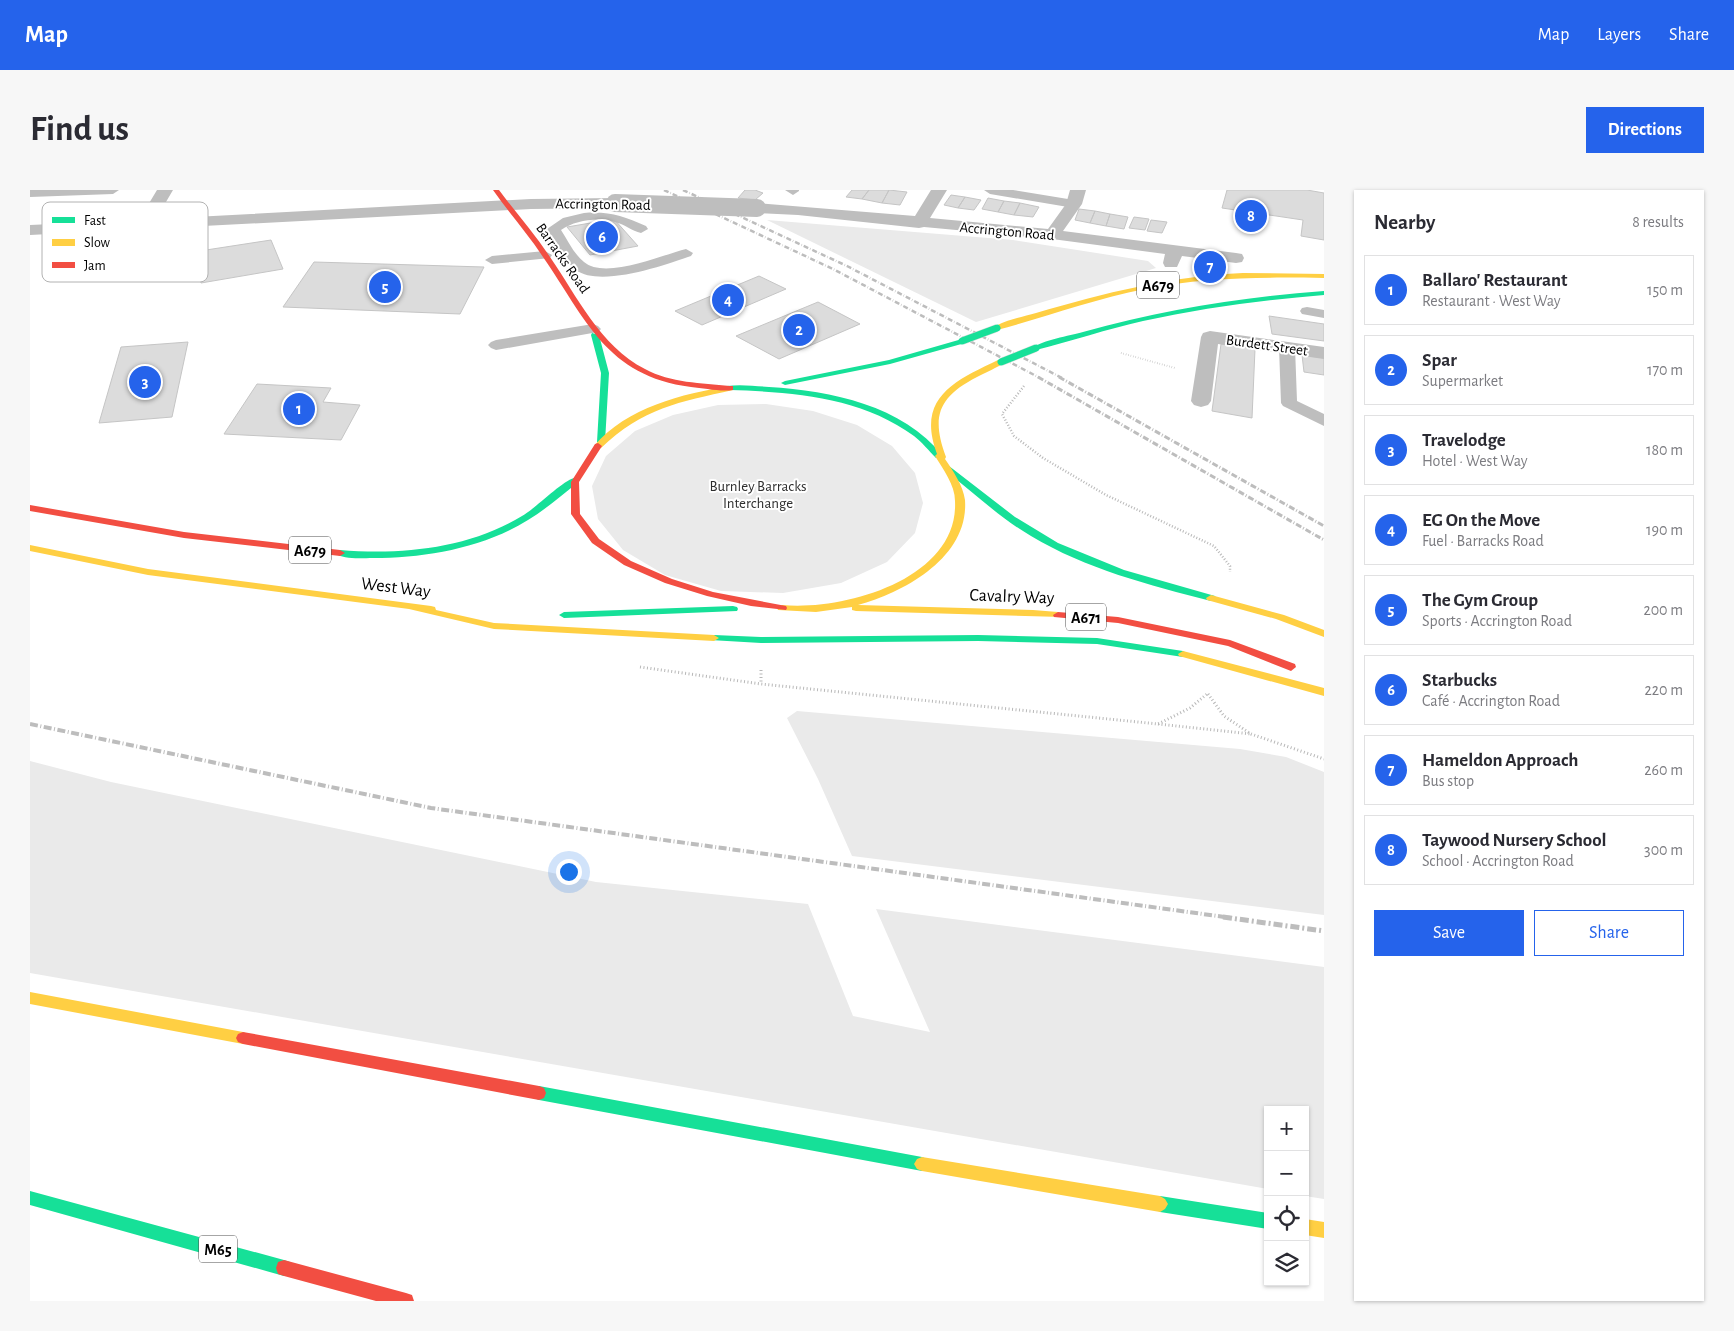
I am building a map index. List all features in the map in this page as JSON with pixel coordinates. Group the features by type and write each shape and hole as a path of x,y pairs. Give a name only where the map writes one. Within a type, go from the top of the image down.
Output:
{"main road":[{"name":"Barracks Road","path":"496,190 506,206 545,255 593,329 620,358 649,375 682,385 730,388"},
{"name":"A679","path":"761,388 890,362 962,341 1084,301 1153,285 1207,278 1279,274 1324,276"},
{"name":"A679","path":"946,465 934,437 934,418 938,405 961,382 1001,362 1036,348 1111,324 1236,301 1324,293"},
{"name":"Barracks Road","path":"593,329 605,373 601,442"},
{"path":"762,608 717,597 660,578 614,555 586,532 577,519 572,501 574,481 586,459 619,426 665,402 730,388 761,388 834,400 887,417 908,427 925,439 946,465 1009,516 1045,540 1090,560 1161,585 1276,616 1324,634"},
{"path":"549,615 762,608 802,610 837,608 891,591 931,565 954,534 960,501 946,465"},
{"name":"West Way","path":"30,508 194,536 359,555 395,555 429,551 455,545 509,526 540,507 574,481"},
{"name":"West Way","path":"30,548 148,572 413,608 491,613"},
{"path":"413,608 494,626 624,634 761,640 978,638 1097,641 1183,654 1324,692"},
{"name":"Cavalry Way","path":"837,608 1017,612 1118,620 1230,643 1324,683"},
{"path":"30,998 988,1176 1264,1220"},
{"name":"M65","path":"30,1198 406,1301"},
{"path":"1309,1228 1324,1230"}],"street":[{"path":"158,202 165,190"},
{"path":"792,190 798,210"},
{"path":"919,223 939,190"},
{"path":"1052,234 1076,197"},
{"name":"Accrington Road","path":"208,222 531,204 615,203 757,208 798,210 919,223 1052,234 1172,256 1236,258"},
{"name":"Burdett Street","path":"1201,401 1210,337 1324,352"}],"lane":[{"path":"30,193 113,190"},
{"path":"990,190 1076,197"},
{"path":"641,229 617,218 593,217 561,223 554,229 575,263 586,271 601,272 642,268 663,263 686,254"},
{"path":"492,260 545,255"},
{"path":"1307,311 1324,314"},
{"path":"496,345 593,329"},
{"path":"1288,348 1289,402 1324,421"}],"path":[{"path":"1113,350 1164,365"},
{"path":"1025,385 1002,414 1014,436 1043,458 1106,495 1214,546 1230,566 1230,580"},
{"path":"761,684 1251,734 1324,759"},
{"path":"1206,687 1208,694 1224,716 1251,734"},
{"path":"1158,724 1190,708 1208,694"}],"green space":[{"path":"767,220 1013,240 1148,261 1156,268 976,322"},
{"name":"Burnley Barracks Interchange","path":"766,404 813,411 857,425 892,446 915,473 923,503 915,533 887,562 841,583 783,593 721,591 665,575 623,550 598,519 592,486 606,456 635,431 673,415 718,405"},
{"path":"797,711 1240,749 1286,757 1324,772 1324,915 852,856 818,779 787,718"},
{"path":"30,761 111,782 596,882 808,904 853,1016 930,1032 876,909 1324,967 1324,1199 1309,1197 1309,1106 1264,1106 1264,1188 30,973"}],"building":[{"path":"745,190 755,190 763,193 755,200 738,198"},
{"path":"852,190 869,190 862,199 846,197"},
{"path":"869,190 889,190 882,203 862,199"},
{"path":"889,190 907,192 900,205 882,203"},
{"path":"1227,190 1307,190 1324,193 1324,240 1301,236 1303,220 1222,208"},
{"path":"951,195 965,197 958,208 944,205"},
{"path":"965,197 981,200 974,210 958,208"},
{"path":"988,198 1004,201 998,212 982,209"},
{"path":"1004,201 1020,203 1014,215 998,212"},
{"path":"1020,203 1039,207 1033,217 1014,215"},
{"path":"1079,209 1095,211 1090,223 1075,220"},
{"path":"1095,211 1110,214 1106,226 1090,223"},
{"path":"1110,214 1128,217 1124,229 1106,226"},
{"path":"1134,217 1149,219 1145,230 1129,228"},
{"path":"614,219 638,246 590,255 567,227"},
{"path":"1151,220 1167,222 1162,233 1147,231"},
{"path":"271,240 283,269 208,282 208,250"},
{"path":"314,262 484,267 460,314 283,307"},
{"path":"759,276 786,289 702,325 675,311"},
{"path":"818,302 860,324 779,359 736,336"},
{"path":"1269,316 1324,324 1324,341 1272,334"},
{"path":"188,342 172,417 99,423 121,347"},
{"path":"1221,344 1255,349 1252,418 1212,411"},
{"path":"1302,355 1324,358 1324,375 1304,372"},
{"path":"257,384 331,388 323,402 360,405 341,440 224,434"}],"railway":[{"path":"664,190 833,269 1040,378"},
{"path":"683,190 847,266 1062,378"},
{"path":"1038,377 1324,540"},
{"path":"1059,377 1324,526"},
{"path":"30,724 431,808 1232,918"},
{"path":"1223,917 1324,931"}],"traffic: fast":[{"path":"1036,348 1143,319 1214,305 1324,293"},
{"path":"962,341 997,328"},
{"path":"595,335 605,373 601,442"},
{"path":"785,383 890,362 962,341"},
{"path":"1001,362 1036,348"},
{"path":"730,388 803,393 828,397 875,410 920,436 939,456"},
{"path":"949,469 1012,519 1055,545 1120,572 1211,598"},
{"path":"340,553 361,555 404,554 468,542 517,523 574,481"},
{"path":"564,615 733,609"},
{"path":"714,638 761,640 978,638 1097,641 1183,654"},
{"path":"539,1093 922,1164"},
{"path":"30,1198 284,1268"},
{"path":"1160,1204 1264,1220"}],"traffic: slow":[{"path":"997,328 1094,299 1144,287 1194,279 1275,275 1324,276"},
{"path":"942,457 935,438 934,422 937,408 945,396 956,386 1001,362"},
{"path":"598,446 626,422 642,413 676,400 730,388"},
{"path":"782,608 824,608 868,599 906,582 940,555 952,538 959,520 960,500 955,483 939,456"},
{"path":"30,548 148,572 431,609"},
{"path":"1211,598 1280,617 1324,634"},
{"path":"413,608 494,626 714,638"},
{"path":"856,608 1058,615"},
{"path":"1183,654 1324,692"},
{"path":"30,998 243,1038"},
{"path":"922,1164 1160,1204"},
{"path":"1309,1228 1324,1230"}],"traffic: jam":[{"path":"496,190 547,257 594,329 624,359 642,371 662,379 687,384 730,388"},
{"path":"598,446 575,482 576,514 595,541 628,563 668,581 711,594 782,608"},
{"path":"30,508 184,535 340,553"},
{"path":"1058,615 1118,620 1230,643 1291,667"},
{"path":"243,1038 539,1093"},
{"path":"284,1268 406,1301"}],"place":[{"name":"Taywood Nursery School","path":"1251,216"},
{"name":"Starbucks","path":"602,237"},
{"name":"Hameldon Approach","path":"1210,267"},
{"name":"The Gym Group","path":"385,287"},
{"name":"EG On the Move","path":"728,300"},
{"name":"Spar","path":"799,330"},
{"name":"Travelodge","path":"145,382"},
{"name":"Ballaro' Restaurant","path":"299,409"}]}
